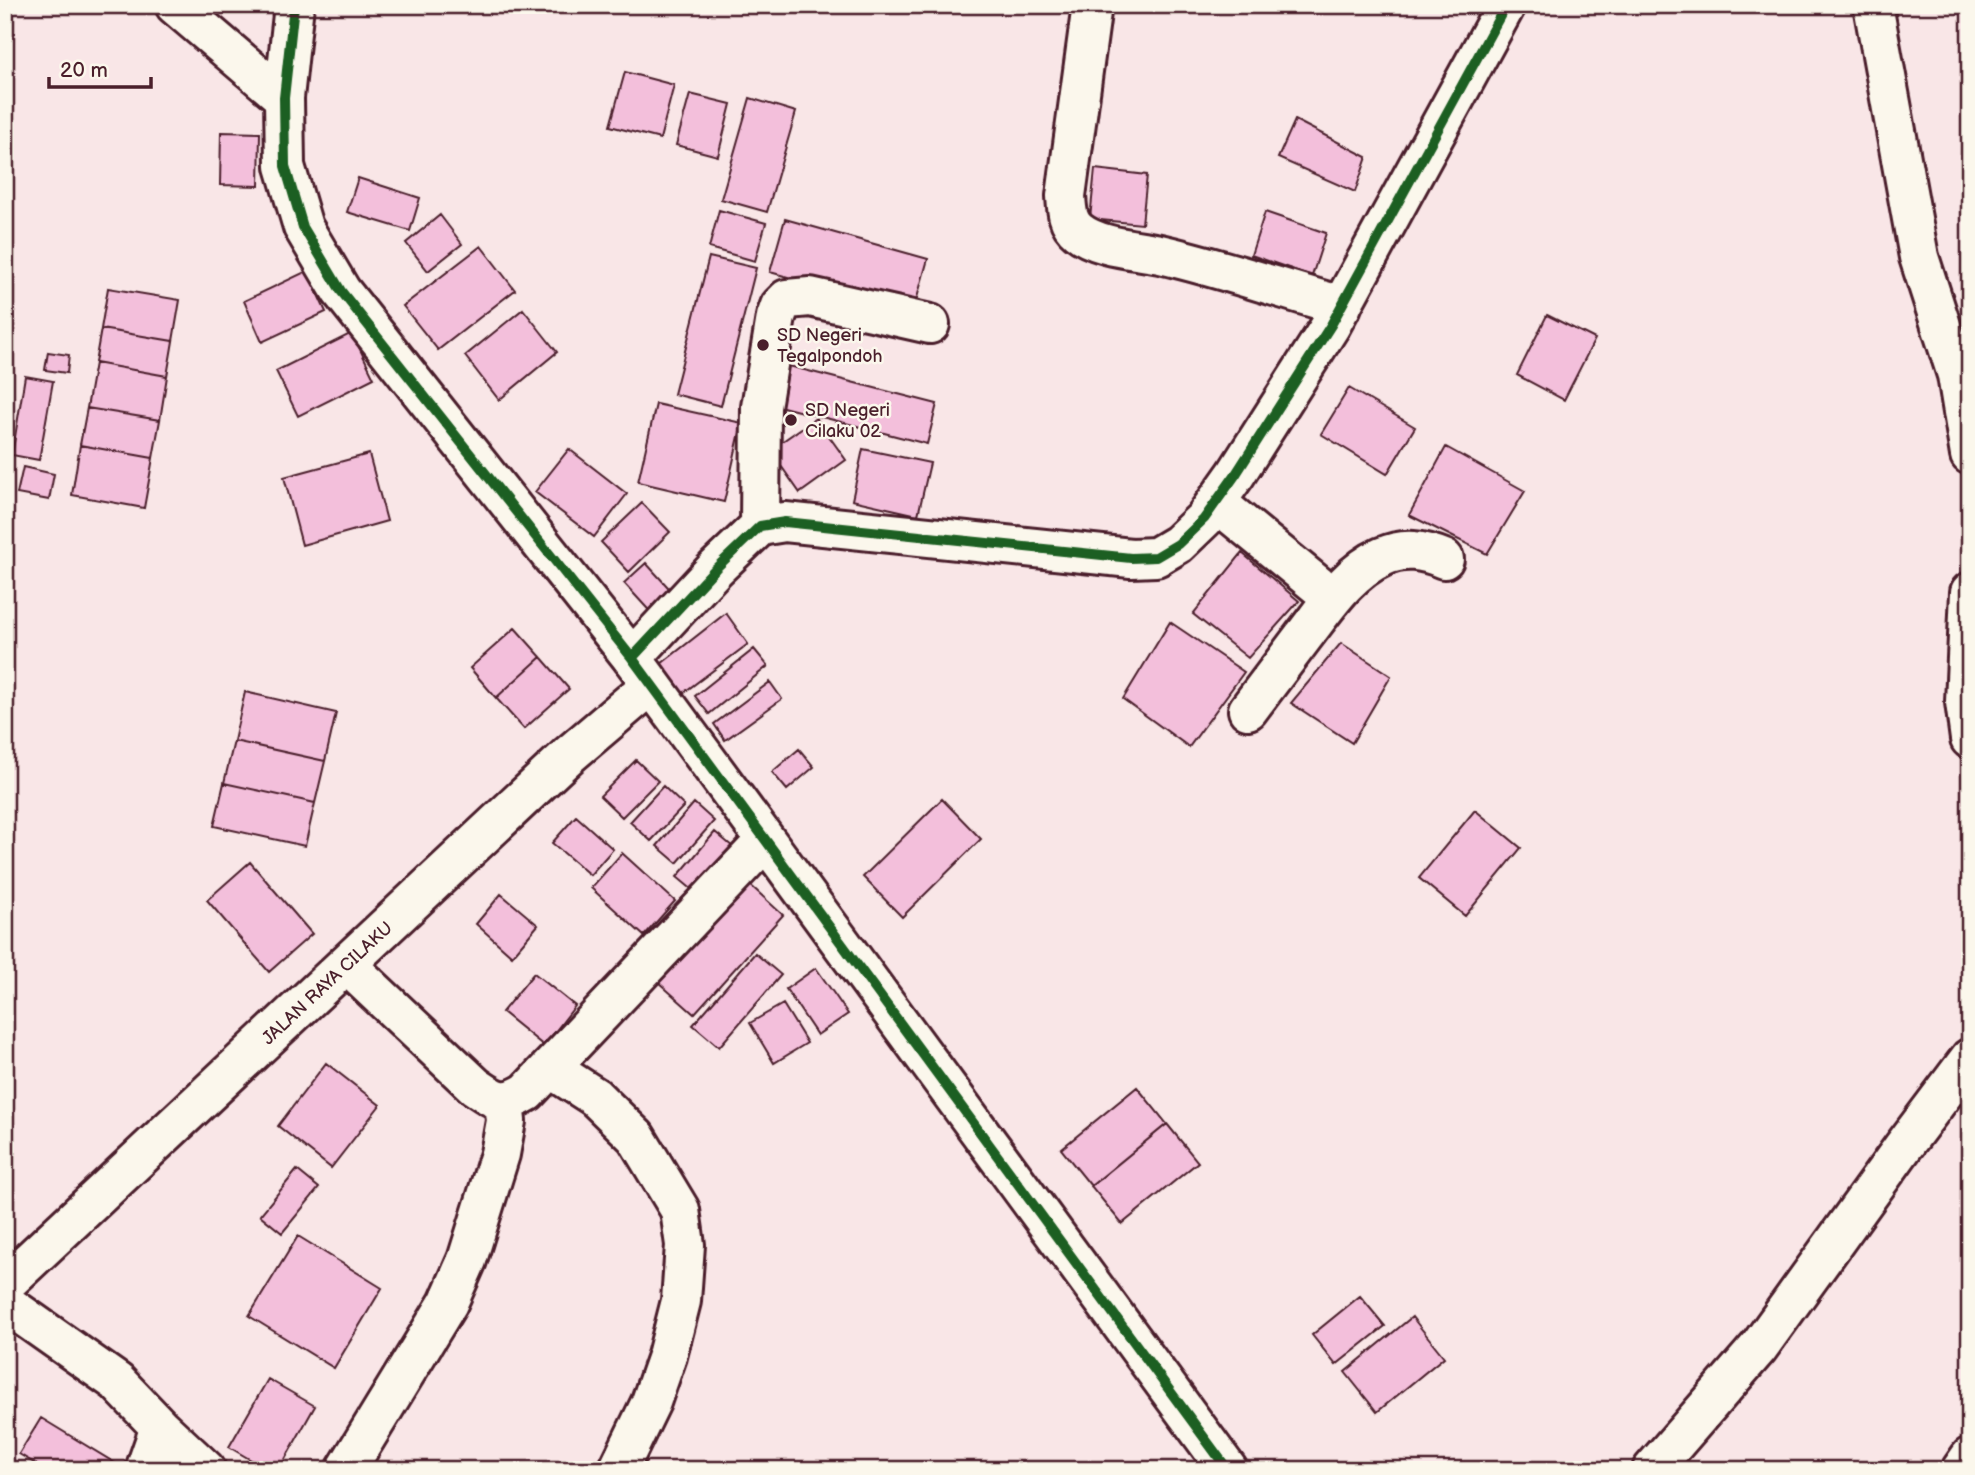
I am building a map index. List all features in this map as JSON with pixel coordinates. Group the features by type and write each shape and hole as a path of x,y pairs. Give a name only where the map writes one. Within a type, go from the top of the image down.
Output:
{"street":[{"path":"175,5 284,98"},
{"path":"294,5 284,98 285,166 303,228 341,291 642,672 1228,1470"},
{"path":"1092,5 1066,196 1068,217 1072,225 1087,236 1111,245 1161,254 1342,306"},
{"path":"930,324 810,297 787,299 780,306 761,407 760,526 785,522 1131,558 1156,557 1178,544 1204,519 1342,306 1506,5"},
{"path":"1873,5 1919,257 1957,375 1970,454"},
{"path":"1216,502 1333,598"},
{"name":"JALAN RAYA CILAKU","path":"5,1284 569,755 642,672 716,568 760,526"},
{"path":"1248,710 1333,598 1351,579 1381,557 1406,550 1425,551 1444,559"},
{"path":"1970,592 1965,702 1970,739"},
{"path":"346,965 475,1086 504,1102 516,1099 527,1092 765,841"},
{"path":"1652,1470 1759,1347 1970,1058"},
{"path":"550,1068 595,1097 636,1137 680,1210 685,1245 681,1301 667,1356 651,1402 618,1470"},
{"path":"346,1470 441,1315 467,1260 500,1154 506,1121 504,1102"},
{"path":"5,1303 117,1382 206,1470"},
{"path":"145,1470 160,1427"},
{"path":"1961,1470 1970,1457"}],"building":[{"path":"625,72 674,85 660,139 610,126"},
{"path":"690,94 731,104 718,156 676,145"},
{"path":"750,98 796,112 767,212 721,199"},
{"path":"1295,120 1367,157 1355,192 1278,158"},
{"path":"221,132 260,133 259,186 220,185"},
{"path":"1095,169 1147,175 1142,224 1090,219"},
{"path":"358,178 420,198 410,231 347,212"},
{"path":"719,210 766,223 755,261 709,248"},
{"path":"1265,212 1326,233 1312,276 1251,255"},
{"path":"440,215 462,244 428,271 406,243"},
{"path":"785,219 928,259 913,312 770,272"},
{"path":"481,246 515,290 438,350 403,306"},
{"path":"709,257 756,268 721,406 674,394"},
{"path":"307,271 326,312 262,342 244,301"},
{"path":"108,288 180,300 173,341 101,329"},
{"path":"523,309 557,352 499,400 465,356"},
{"path":"1547,315 1595,339 1564,400 1517,375"},
{"path":"101,329 173,341 167,376 95,363"},
{"path":"352,333 374,378 298,416 276,371"},
{"path":"48,352 69,355 67,373 45,370"},
{"path":"95,363 167,376 160,420 87,408"},
{"path":"785,365 937,404 927,444 775,405"},
{"path":"25,376 53,381 39,460 12,455"},
{"path":"1349,388 1415,427 1387,474 1321,434"},
{"path":"656,404 742,423 724,502 638,482"},
{"path":"87,408 160,420 153,458 80,445"},
{"path":"816,418 846,460 800,493 770,450"},
{"path":"80,445 153,458 144,508 72,495"},
{"path":"1446,447 1525,491 1487,554 1409,515"},
{"path":"569,449 627,494 594,537 535,492"},
{"path":"863,449 930,463 918,515 852,500"},
{"path":"369,454 387,521 302,545 284,477"},
{"path":"23,467 54,474 49,500 17,494"},
{"path":"642,503 670,532 629,572 601,542"},
{"path":"1242,553 1299,601 1248,658 1193,614"},
{"path":"646,563 678,598 656,618 624,583"},
{"path":"726,613 748,644 683,693 661,664"},
{"path":"1170,622 1244,672 1189,747 1123,699"},
{"path":"515,628 541,657 496,698 470,668"},
{"path":"1341,643 1391,676 1352,743 1291,703"},
{"path":"754,649 768,666 709,714 695,696"},
{"path":"541,657 569,689 524,729 496,698"},
{"path":"770,682 782,699 725,740 714,724"},
{"path":"245,692 336,713 325,761 234,741"},
{"path":"234,741 325,761 315,803 224,783"},
{"path":"799,749 814,767 787,790 772,772"},
{"path":"636,760 658,781 622,817 600,796"},
{"path":"224,783 315,803 305,846 214,826"},
{"path":"663,786 684,806 651,841 630,822"},
{"path":"942,799 981,839 902,917 863,877"},
{"path":"694,803 714,821 677,863 657,846"},
{"path":"1475,810 1521,848 1465,916 1419,878"},
{"path":"576,816 613,849 590,875 552,843"},
{"path":"715,832 739,852 701,897 677,877"},
{"path":"622,853 675,901 644,936 591,888"},
{"path":"250,862 312,934 269,972 207,900"},
{"path":"748,883 783,915 694,1014 658,982"},
{"path":"501,894 538,925 512,956 476,924"},
{"path":"755,953 781,975 719,1047 693,1025"},
{"path":"816,968 848,1014 817,1035 786,989"},
{"path":"534,973 575,1006 544,1046 502,1012"},
{"path":"783,1004 807,1043 774,1063 750,1023"},
{"path":"326,1063 380,1105 331,1168 278,1126"},
{"path":"1137,1087 1167,1124 1091,1186 1061,1149"},
{"path":"1167,1124 1198,1162 1122,1224 1091,1186"},
{"path":"297,1170 319,1188 282,1233 260,1215"},
{"path":"298,1236 382,1288 334,1368 249,1316"},
{"path":"1360,1296 1385,1326 1336,1365 1312,1335"},
{"path":"1412,1317 1444,1357 1377,1412 1345,1372"},
{"path":"268,1379 315,1406 279,1470 268,1470 229,1447"},
{"path":"41,1418 123,1468 122,1470 46,1470 19,1454"}],"cycle path":[{"path":"294,5 284,98 285,166 303,227 341,291 632,658 1228,1470"},
{"path":"632,658 716,568 760,526 785,522 1131,558 1156,557 1178,544 1204,519 1236,474 1331,325 1506,5"}],"place":[{"name":"SD Negeri Tegalpondoh","path":"763,345"},
{"name":"SD Negeri Cilaku 02","path":"791,420"}]}
